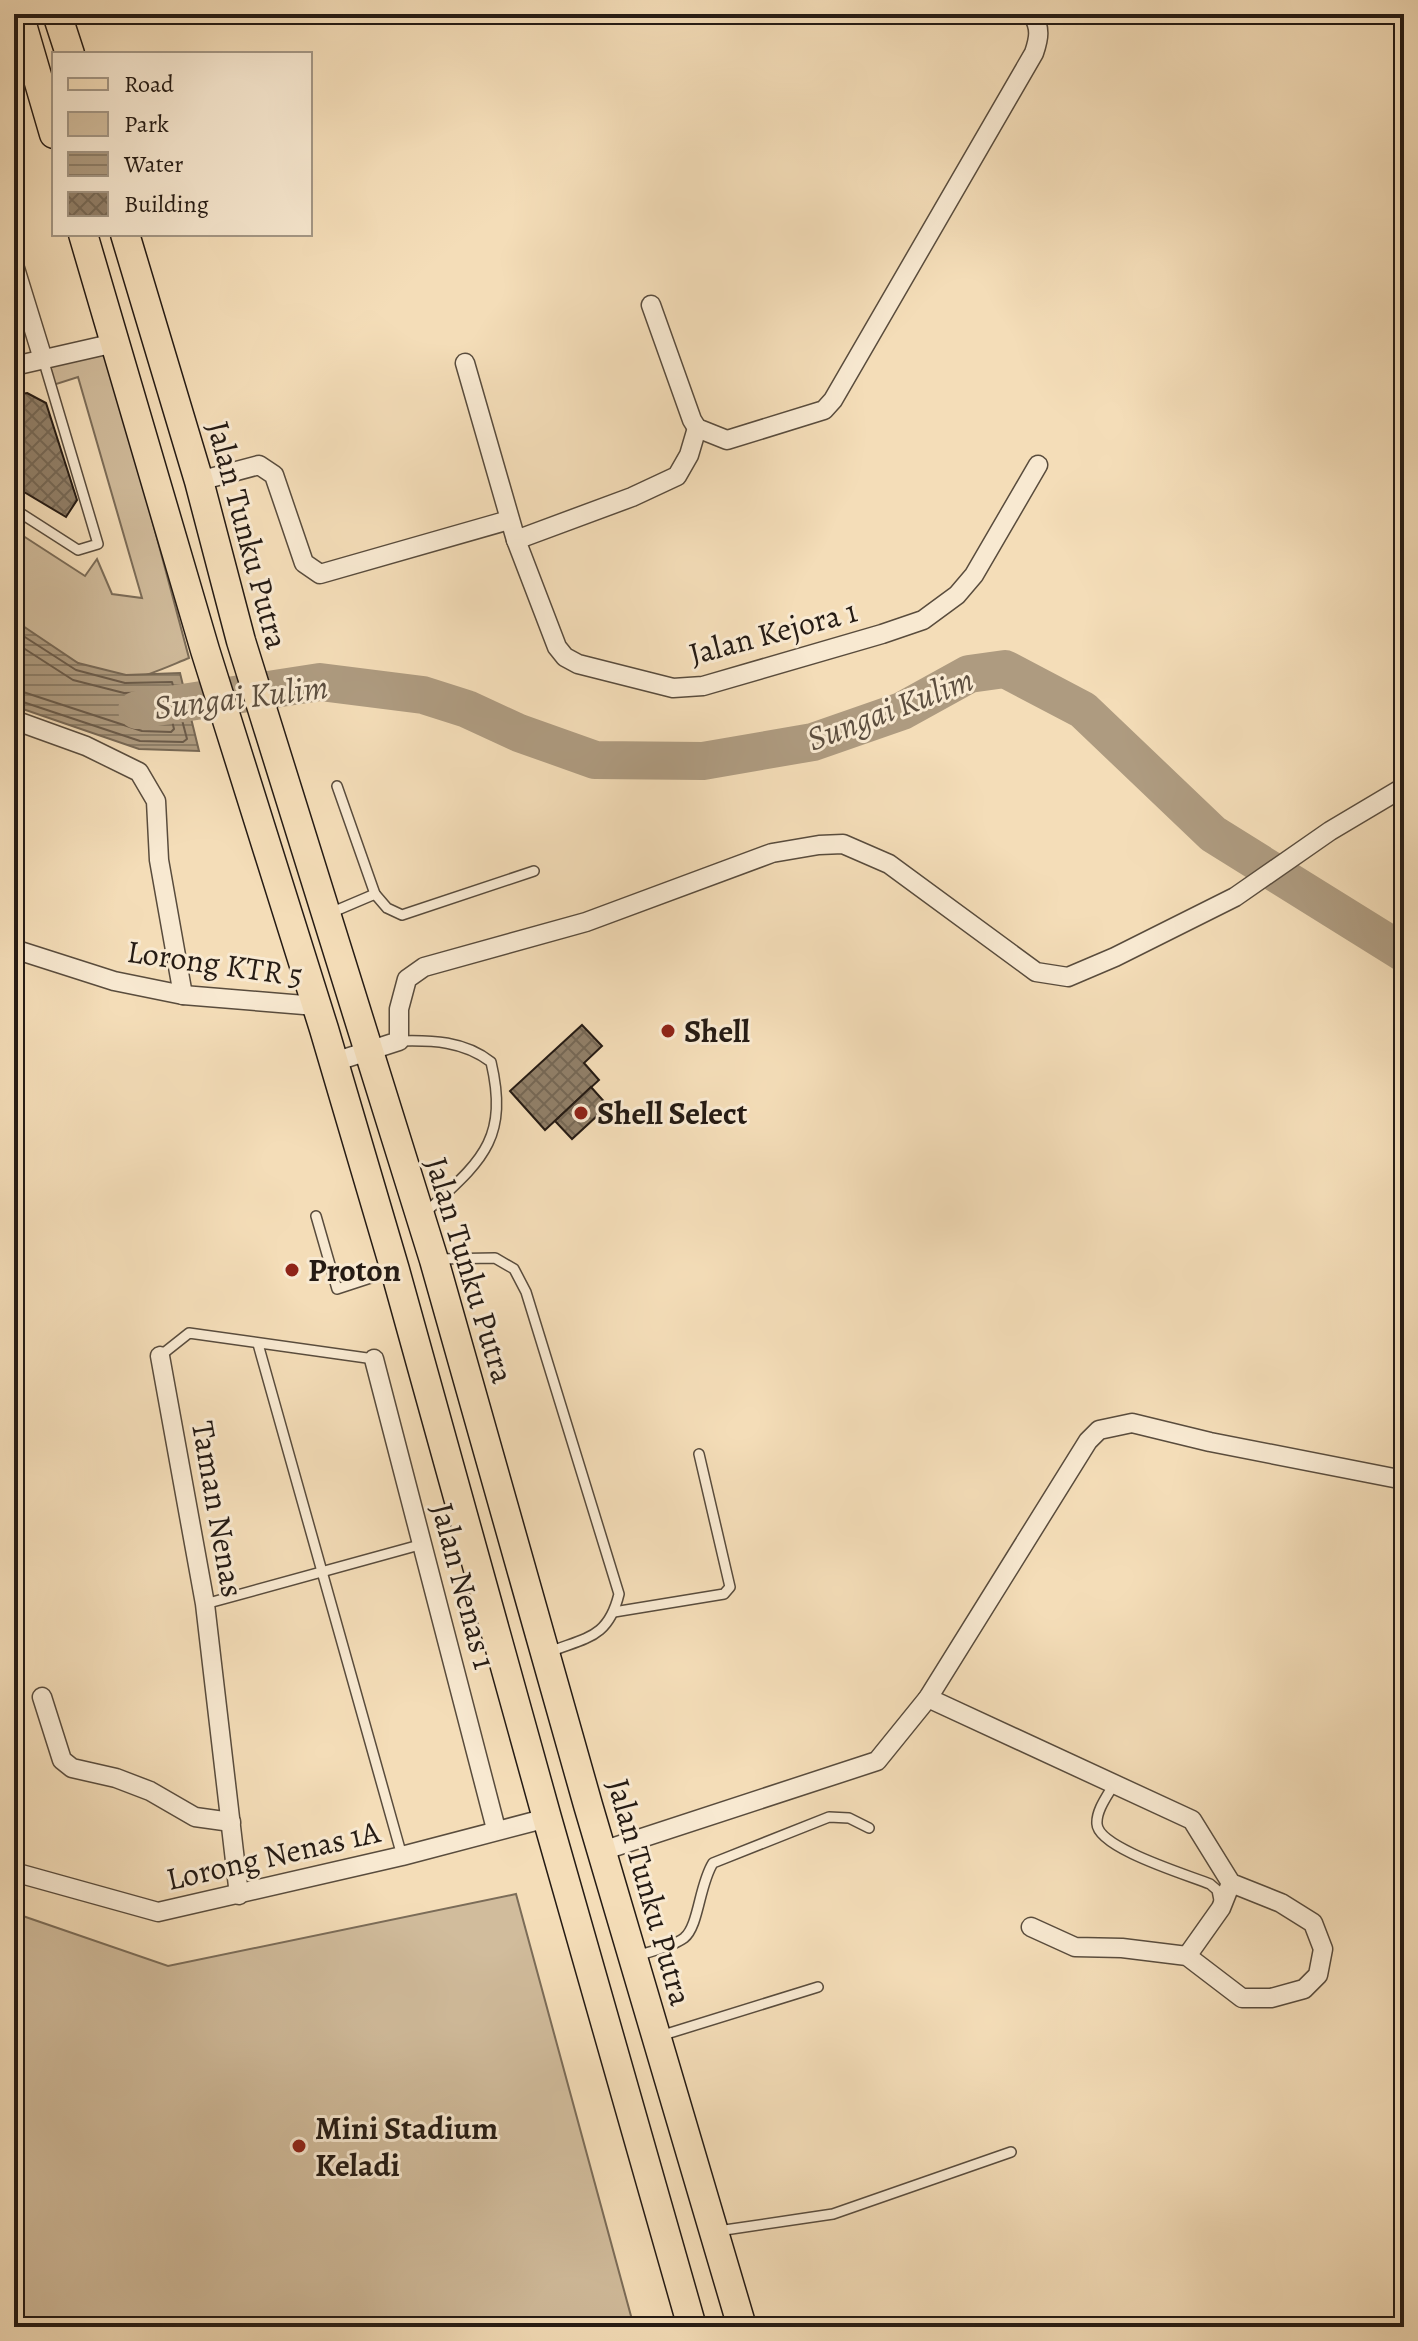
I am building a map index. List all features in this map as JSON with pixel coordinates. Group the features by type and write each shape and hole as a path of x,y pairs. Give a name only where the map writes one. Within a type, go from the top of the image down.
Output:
{"main road":[{"path":"19,14 52,127"},
{"path":"57,14 69,52"},
{"path":"84,236 205,650 334,1062 395,1270 692,2327"},
{"name":"Jalan Tunku Putra","path":"126,236 199,481 241,641 434,1260 742,2327"},
{"path":"115,343 130,333 142,288"},
{"path":"133,403 142,375 148,370 165,367"},
{"path":"547,1818 565,1785 571,1743"},
{"path":"547,1818 574,1830 606,1863"}],"street":[{"path":"651,305 697,428 727,440 819,413 833,400 1034,53 1039,36 1038,24 1032,14"},
{"path":"14,265 43,359"},
{"path":"14,366 115,343"},
{"name":"Jalan Kejora 1","path":"465,363 509,520 549,630 565,657 578,664 673,688 703,686 923,620 941,609 974,575 1038,465"},
{"path":"516,540 632,497 677,476 689,455 697,428"},
{"path":"199,481 259,465 266,468 274,475 304,563 320,574 509,520"},
{"path":"14,720 86,746 139,772 156,801 159,860 183,995"},
{"path":"334,1062 399,1041 399,1009 407,979 424,967 586,922 772,853 803,847 843,844 889,864 1036,972 1068,977 1235,897 1330,831 1404,787"},
{"name":"Lorong KTR 5","path":"14,949 114,981 183,995 316,1006"},
{"name":"Taman Nenas","path":"160,1356 205,1604 239,1895"},
{"name":"Jalan Nenas 1","path":"374,1359 496,1829"},
{"path":"606,1863 877,1761 928,1698 1088,1441 1099,1430 1132,1423 1210,1442 1404,1480"},
{"path":"42,1697 62,1760 72,1768 90,1770 150,1791 195,1817 231,1822"},
{"path":"928,1698 1192,1820 1231,1883 1281,1903 1313,1923 1323,1949 1318,1975 1304,1989 1271,1998 1242,1998 1187,1956 1122,1948 1075,1947 1031,1927"},
{"name":"Lorong Nenas 1A","path":"14,1872 158,1912 402,1856 547,1818"},
{"path":"1187,1956 1221,1908 1231,1883"}],"lane":[{"path":"14,509 78,550 98,544 43,359"},
{"path":"337,786 375,894 387,908 402,915 534,871"},
{"path":"326,915 375,894"},
{"path":"399,1041 433,1040 464,1046 491,1062 496,1083 496,1129 485,1151 472,1170 421,1218"},
{"path":"316,1216 337,1289 395,1270"},
{"path":"434,1260 495,1258 514,1269 526,1292 619,1594 614,1612 602,1631 546,1654"},
{"name":"Taman Nenas","path":"160,1356 189,1333 374,1359"},
{"path":"258,1344 402,1856"},
{"path":"614,1612 728,1591 730,1587 699,1454"},
{"path":"205,1604 423,1544"},
{"path":"1114,1784 1100,1811 1097,1825 1102,1838 1135,1855 1210,1884 1217,1890 1221,1908"},
{"path":"634,1957 682,1940 693,1928 704,1877 713,1863 829,1817 849,1818 869,1828"},
{"path":"657,2037 818,1987"},
{"path":"715,2231 833,2214 1011,2152"}],"green space":[{"path":"106,347 189,658 136,677 88,668 14,629 14,530 85,576 97,559 112,594 142,598 78,377 50,386 43,359"},
{"name":"Mini Stadium Keladi","path":"516,1894 634,2327 14,2327 14,1913 168,1966"}],"water":[{"path":"14,620 78,663 126,675 180,673 199,751 139,749 14,706"}],"building":[{"path":"27,393 46,403 77,500 66,517 14,486 14,395"},
{"path":"582,1025 602,1046 584,1063 599,1080 545,1130 510,1091"},
{"name":"Shell Select","path":"591,1087 608,1106 572,1139 555,1121"}],"waterway":[{"name":"Sungai Kulim","path":"137,710 320,682 423,695 467,709 519,733 595,760 703,761 813,742 902,711 969,674 1005,669 1083,710 1213,834 1404,953"}],"place":[{"name":"Shell","path":"668,1031"},
{"name":"Shell Select","path":"581,1113"},
{"name":"Proton","path":"292,1270"},
{"name":"Mini Stadium Keladi","path":"299,2146"}]}
